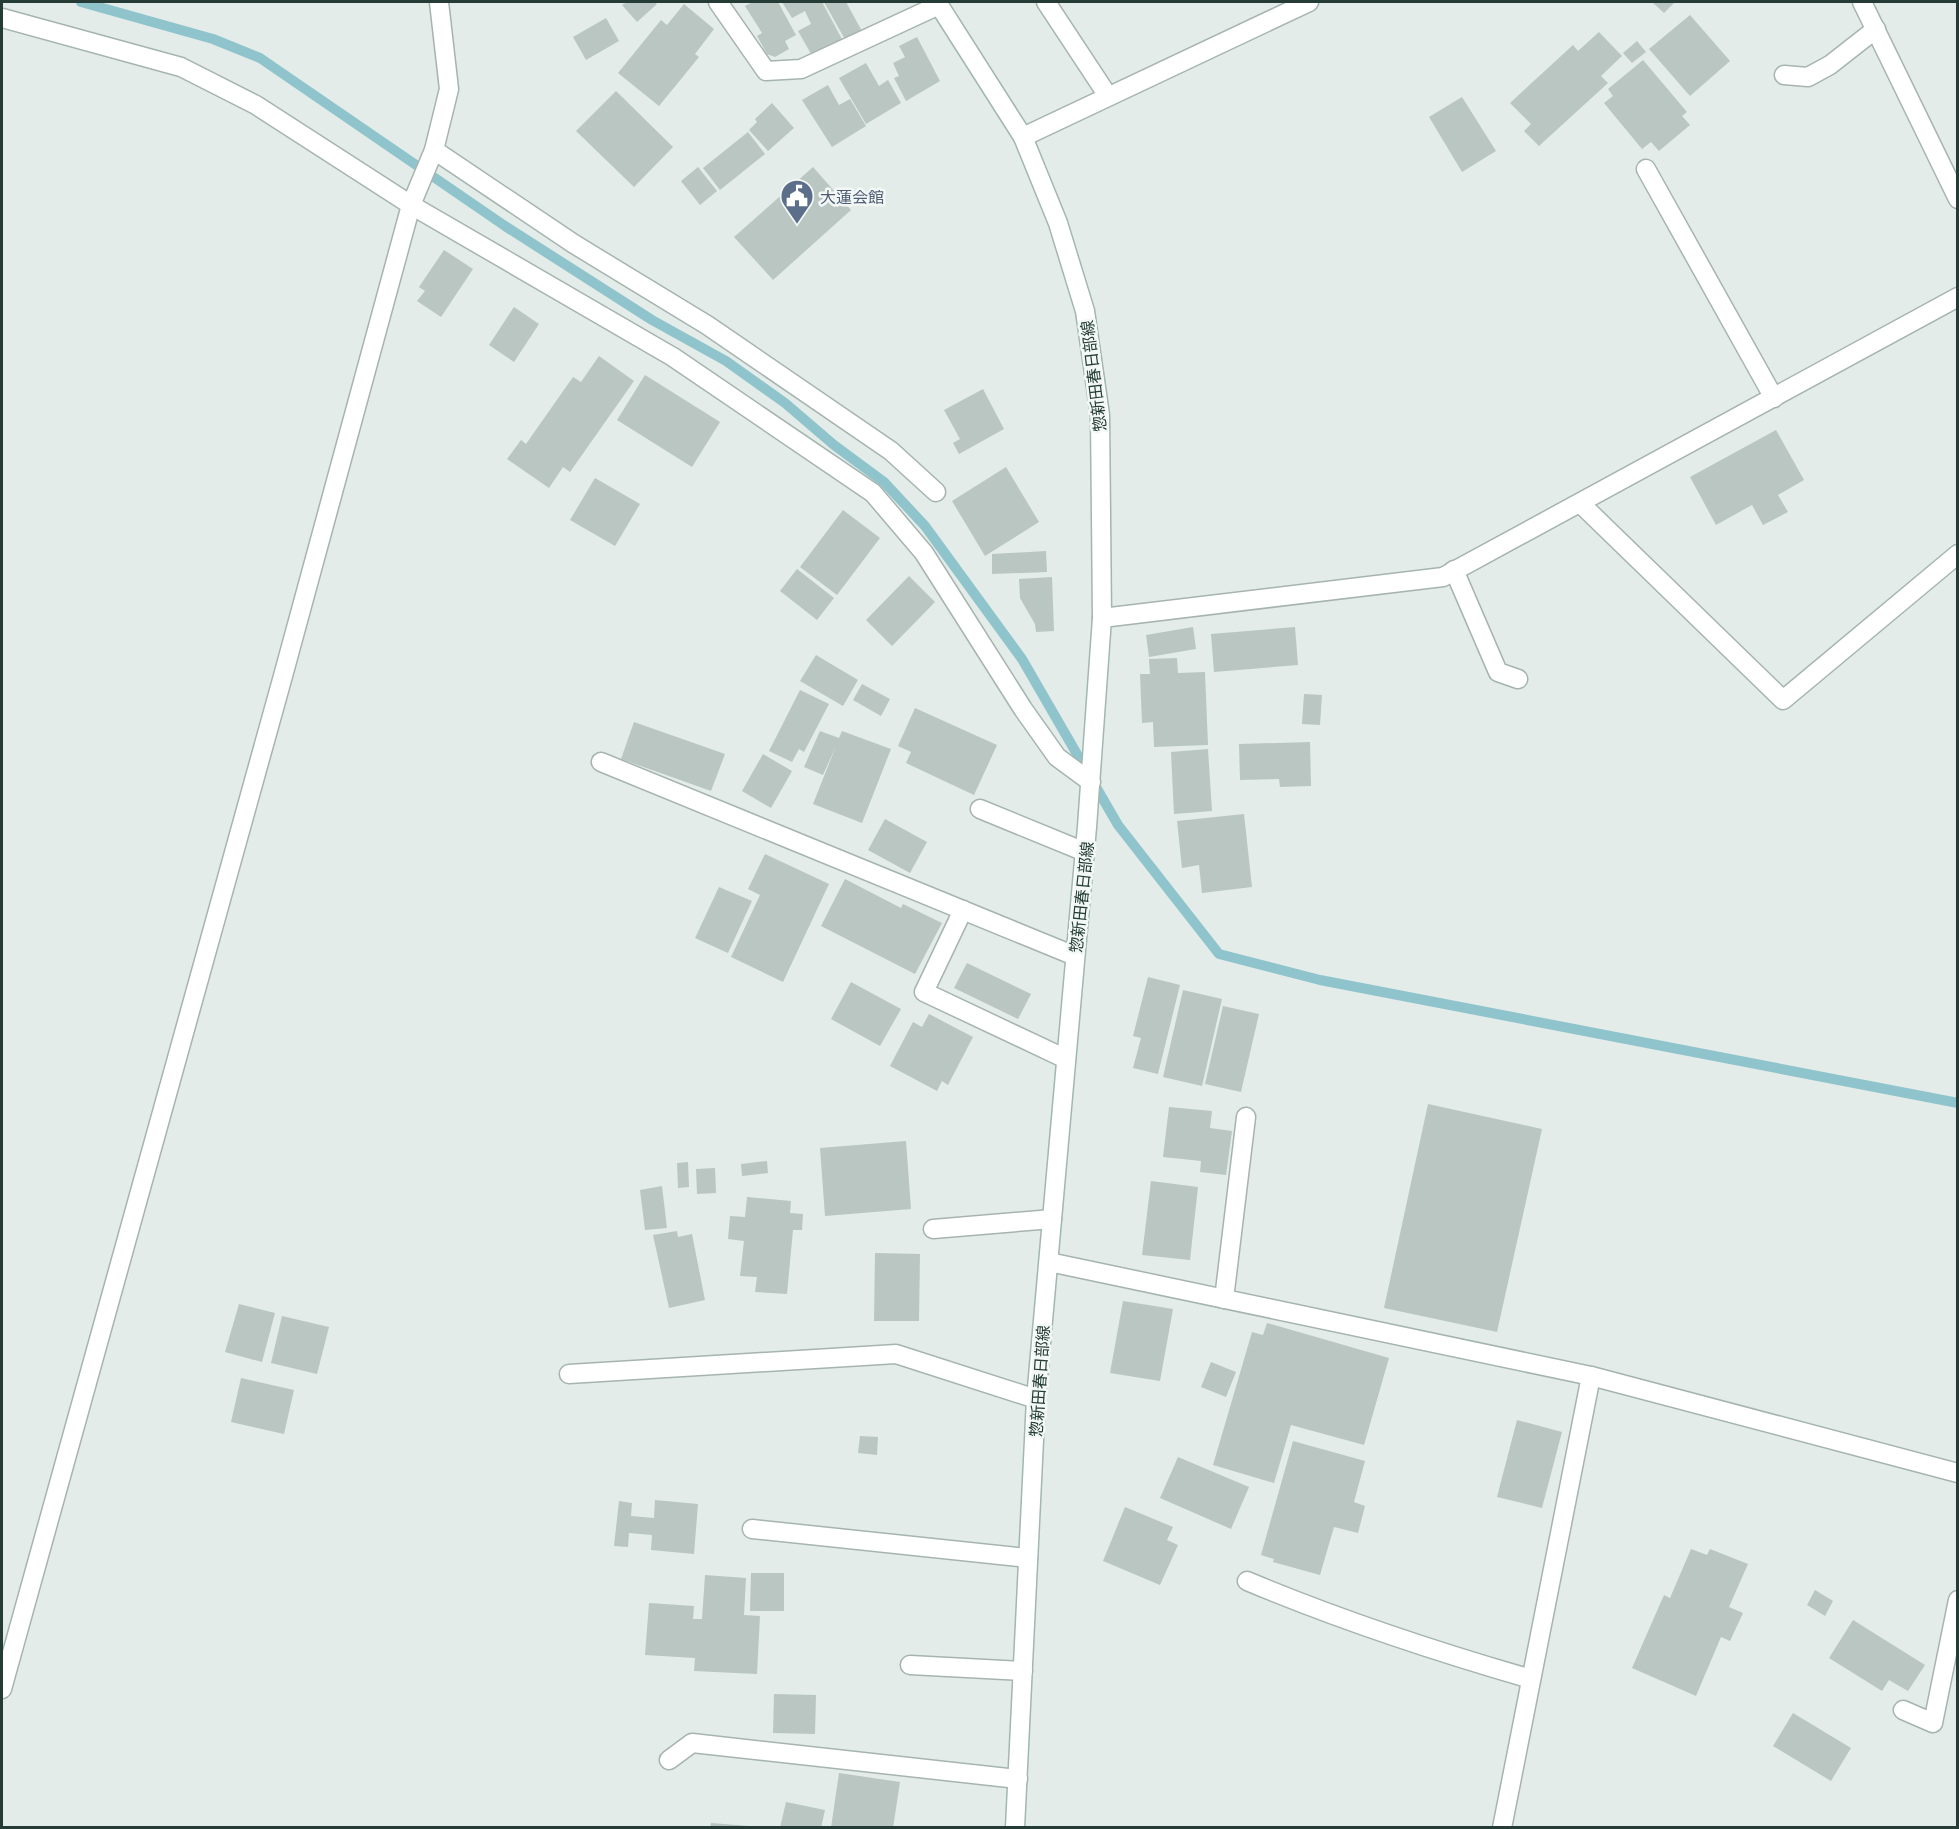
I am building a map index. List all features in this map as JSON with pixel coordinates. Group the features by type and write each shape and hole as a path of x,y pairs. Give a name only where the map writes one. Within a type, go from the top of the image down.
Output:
{"street":[{"path":"2,1689 411,206 434,150 450,89 440,2"},
{"path":"718,2 766,71 801,69 938,3"},
{"path":"1046,2 1108,96"},
{"path":"1023,137 1309,2"},
{"path":"1862,2 1958,199"},
{"name":"惣新田春日部線","path":"938,3 1023,137 1058,223 1085,311 1101,415 1102,618 1085,852 1036,1399 1015,1827"},
{"path":"2,18 181,67 256,105 411,206 673,357 873,493 924,553 1023,709 1057,757 1090,782"},
{"path":"1784,75 1808,77 1830,65 1876,29"},
{"path":"434,150 574,244 707,325 891,451 936,492"},
{"path":"1646,169 1774,398"},
{"path":"1102,618 1443,577 1958,297"},
{"path":"1580,503 1783,700 1958,554"},
{"path":"1454,570 1498,672 1518,679"},
{"path":"601,762 1075,956"},
{"path":"980,809 1085,852"},
{"path":"963,910 924,992 1066,1059"},
{"path":"1224,1299 1246,1117"},
{"path":"933,1229 1052,1219"},
{"path":"1049,1262 1591,1376 1958,1473"},
{"path":"569,1374 896,1354 1036,1399"},
{"path":"1502,1827 1591,1376"},
{"path":"752,1529 1028,1558"},
{"path":"1247,1581 1373,1631 1531,1679"},
{"path":"1903,1710 1934,1723 1958,1600"},
{"path":"910,1665 1023,1671"},
{"path":"669,1760 692,1743 1018,1779"}],"building":[{"path":"627,2 657,4 637,22 622,5"},
{"path":"753,2 778,2 796,35 785,41 789,49 775,57 767,54 757,36 762,33 745,6"},
{"path":"782,2 822,2 844,43 814,59 798,31 811,24 805,11 792,18"},
{"path":"824,2 846,2 863,33 847,43"},
{"path":"1652,2 1675,2 1664,13"},
{"path":"684,4 714,29 695,54 699,57 659,106 618,73 661,20 667,25"},
{"path":"1690,15 1730,61 1690,96 1649,49"},
{"path":"606,18 619,41 586,60 573,37"},
{"path":"1599,32 1622,56 1601,76 1608,83 1539,146 1524,131 1531,124 1510,103 1573,45 1578,51"},
{"path":"917,37 940,81 906,101 894,78 899,76 893,63 905,57 899,46"},
{"path":"1637,41 1646,52 1632,63 1623,53"},
{"path":"1643,60 1687,112 1682,116 1690,125 1659,151 1651,142 1642,149 1604,103 1613,96 1608,89"},
{"path":"866,63 879,86 888,80 901,103 866,124 839,78"},
{"path":"828,85 839,105 850,99 866,126 832,147 802,100"},
{"path":"616,91 673,147 634,187 576,131"},
{"path":"1462,97 1496,151 1462,172 1429,117"},
{"path":"772,103 794,128 768,151 749,130 757,122 755,119"},
{"path":"748,132 765,154 720,190 703,168"},
{"path":"698,167 717,191 700,205 681,181"},
{"path":"813,167 851,210 773,280 734,237"},
{"path":"444,250 473,269 441,317 417,301 425,291 419,287"},
{"path":"514,307 539,324 514,362 489,345"},
{"path":"599,356 634,381 570,472 563,467 549,488 507,459 521,440 526,444 573,377 581,382"},
{"path":"645,375 720,422 692,467 617,420"},
{"path":"983,389 1004,429 959,454 953,443 960,439 944,410"},
{"path":"1776,430 1804,480 1778,495 1788,512 1763,525 1752,505 1716,525 1690,477"},
{"path":"1006,467 1039,522 985,556 952,501"},
{"path":"595,478 640,504 615,546 570,520"},
{"path":"843,510 880,538 837,595 800,567"},
{"path":"1046,551 1047,572 992,574 992,554"},
{"path":"797,569 834,598 817,620 780,591"},
{"path":"909,576 935,602 892,646 866,620"},
{"path":"1052,577 1054,631 1036,632 1035,624 1020,598 1019,579"},
{"path":"1193,627 1196,649 1149,657 1146,635"},
{"path":"1295,627 1298,665 1214,672 1211,634"},
{"path":"816,655 858,680 843,706 800,681"},
{"path":"1177,658 1178,673 1205,672 1208,745 1154,747 1153,722 1142,723 1140,674 1150,674 1149,659"},
{"path":"862,684 890,699 881,716 853,700"},
{"path":"800,690 829,704 804,752 799,749 792,762 769,751"},
{"path":"1304,694 1322,695 1320,725 1302,724"},
{"path":"915,708 997,745 974,795 906,763 911,752 898,746"},
{"path":"634,722 725,754 711,791 621,759"},
{"path":"820,731 839,738 842,731 891,749 862,823 813,804 836,746 823,775 804,767"},
{"path":"1310,742 1311,786 1280,787 1279,779 1240,780 1239,744"},
{"path":"1208,749 1212,811 1174,814 1171,752"},
{"path":"763,754 792,771 771,808 742,791"},
{"path":"1244,814 1252,887 1202,893 1199,865 1182,868 1177,821"},
{"path":"885,819 927,842 910,873 868,850"},
{"path":"765,854 829,884 783,982 731,957 760,895 748,889"},
{"path":"845,879 901,908 903,904 942,923 915,974 821,926"},
{"path":"719,887 752,901 728,953 695,938"},
{"path":"967,963 1031,994 1018,1019 954,988"},
{"path":"1148,977 1180,985 1158,1074 1133,1068 1141,1038 1133,1036"},
{"path":"851,982 901,1009 880,1046 831,1019"},
{"path":"1183,990 1222,999 1202,1086 1163,1077"},
{"path":"1223,1006 1259,1014 1241,1092 1205,1084"},
{"path":"929,1014 973,1037 948,1085 942,1081 937,1091 890,1066 913,1022 922,1027"},
{"path":"1428,1104 1542,1129 1497,1332 1384,1308"},
{"path":"1169,1107 1212,1111 1210,1128 1232,1131 1226,1175 1200,1172 1201,1161 1163,1157"},
{"path":"906,1141 911,1209 825,1216 820,1148"},
{"path":"767,1161 768,1173 742,1176 741,1164"},
{"path":"688,1162 689,1187 678,1188 677,1163"},
{"path":"715,1168 716,1193 697,1194 696,1169"},
{"path":"1151,1181 1198,1187 1190,1260 1142,1255"},
{"path":"662,1186 667,1228 645,1230 640,1190"},
{"path":"747,1197 791,1201 790,1213 803,1214 802,1230 793,1230 787,1294 755,1292 757,1277 740,1276 744,1241 728,1239 730,1216 745,1217"},
{"path":"677,1231 678,1237 692,1234 705,1300 669,1308 653,1235"},
{"path":"875,1253 920,1254 919,1321 874,1321"},
{"path":"1123,1301 1173,1309 1160,1381 1110,1373"},
{"path":"239,1304 275,1313 262,1362 225,1352"},
{"path":"282,1316 329,1327 317,1374 271,1363"},
{"path":"1267,1323 1389,1358 1364,1445 1291,1425 1274,1483 1213,1465 1252,1332 1263,1335"},
{"path":"1211,1362 1236,1372 1226,1397 1201,1387"},
{"path":"241,1378 294,1390 284,1434 231,1422"},
{"path":"1517,1420 1562,1432 1542,1508 1497,1497"},
{"path":"860,1436 878,1437 877,1455 858,1453"},
{"path":"1293,1441 1365,1461 1354,1502 1365,1506 1358,1533 1334,1527 1320,1575 1273,1562 1274,1559 1261,1555"},
{"path":"1178,1457 1249,1487 1231,1529 1160,1498"},
{"path":"655,1500 698,1504 694,1554 651,1550 652,1535 629,1533 628,1547 614,1546 619,1501 632,1503 631,1516 654,1518"},
{"path":"1125,1507 1173,1527 1167,1540 1178,1545 1160,1585 1103,1561"},
{"path":"1691,1549 1707,1555 1710,1549 1748,1564 1729,1607 1743,1613 1730,1641 1721,1637 1696,1696 1632,1668 1664,1595 1670,1598"},
{"path":"751,1573 784,1573 784,1611 750,1611"},
{"path":"705,1575 746,1578 744,1615 760,1616 757,1674 694,1671 695,1658 645,1655 649,1603 694,1606 693,1619 702,1619"},
{"path":"1815,1590 1833,1601 1825,1616 1807,1605"},
{"path":"1853,1620 1925,1665 1908,1691 1889,1680 1882,1691 1829,1658"},
{"path":"774,1694 816,1695 815,1734 773,1733"},
{"path":"1793,1713 1851,1748 1831,1781 1773,1746"},
{"path":"839,1773 900,1782 893,1828 831,1828"},
{"path":"786,1802 825,1810 821,1828 780,1828"},
{"path":"711,1823 749,1826 749,1828 710,1828"}],"waterway":[{"path":"81,2 213,39 260,58 505,226 652,320 726,361 785,403 834,445 884,482 925,526 1022,659 1118,825 1219,954 1320,980 1958,1103"}],"place":[{"name":"大蓮会館","path":"797,225"}]}
